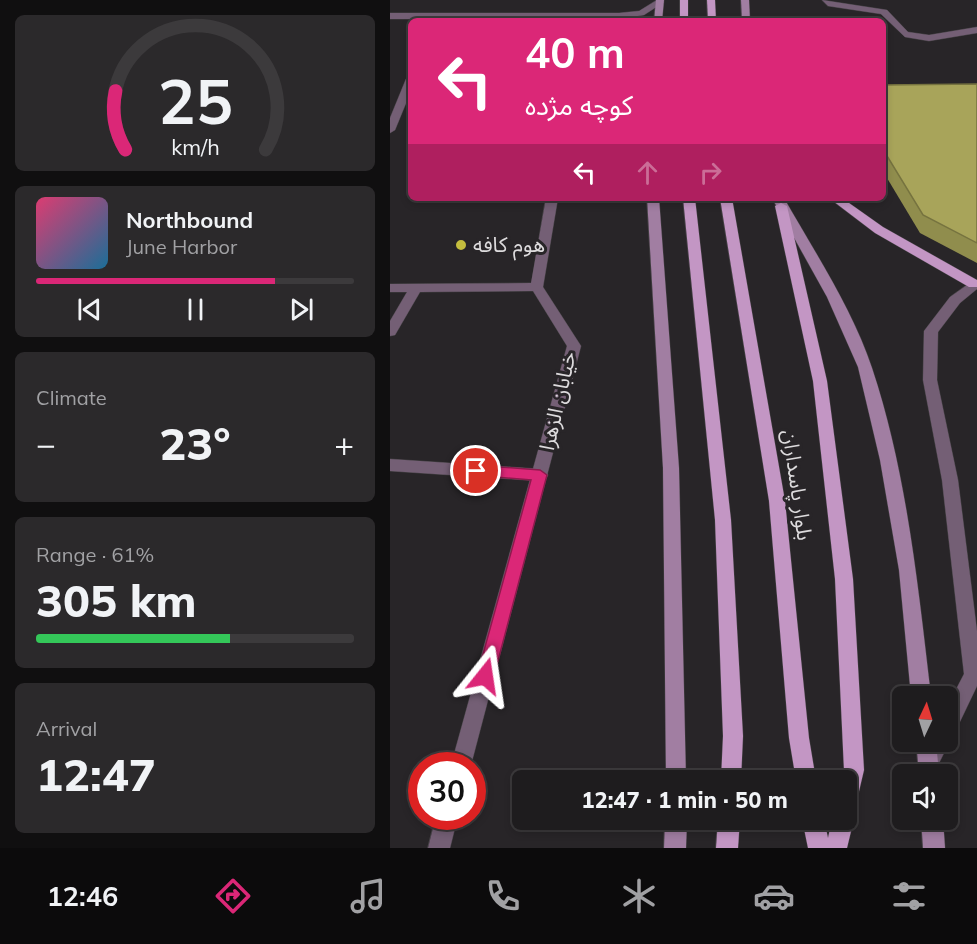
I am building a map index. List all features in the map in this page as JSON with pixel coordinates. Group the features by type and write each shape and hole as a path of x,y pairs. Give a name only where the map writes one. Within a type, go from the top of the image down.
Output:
{"main road":[{"path":"684,0 684,18"},
{"path":"711,0 712,18"},
{"path":"745,0 746,18"},
{"path":"658,18 660,1"},
{"path":"653,201 671,468 676,770"},
{"path":"689,201 723,520 733,736 731,770"},
{"name":"بلوار پاسداران","path":"727,201 777,501 799,738 804,770"},
{"path":"839,201 879,230 975,284"},
{"path":"780,202 834,297 865,367 888,460 908,570 920,686"},
{"path":"780,202 820,381 844,579 854,770"},
{"path":"675,848 676,830"},
{"path":"727,848 728,830"},
{"path":"815,830 819,848"},
{"path":"836,848 840,830"},
{"path":"933,830 934,848"}],"street":[{"path":"826,0 828,3 884,12 905,34 929,38 977,30"},
{"path":"497,18 619,16 641,13 660,1"},
{"path":"390,16 421,18"},
{"path":"390,26 408,26"},
{"path":"390,130 408,86"},
{"path":"390,288 537,287 551,201"},
{"path":"958,705 973,674 950,480 930,380 931,331 955,300 975,284"},
{"name":"خیابان الزهرا","path":"465,752 574,346 537,287"},
{"path":"390,332 416,288"},
{"path":"390,465 540,475"},
{"path":"439,848 444,830"}],"building":[{"path":"977,84 977,243 923,215 886,154 886,85"}],"place":[{"name":"هوم کافه","path":"461,245"}],"route":[{"path":"476,471 540,475 485,676"}]}
